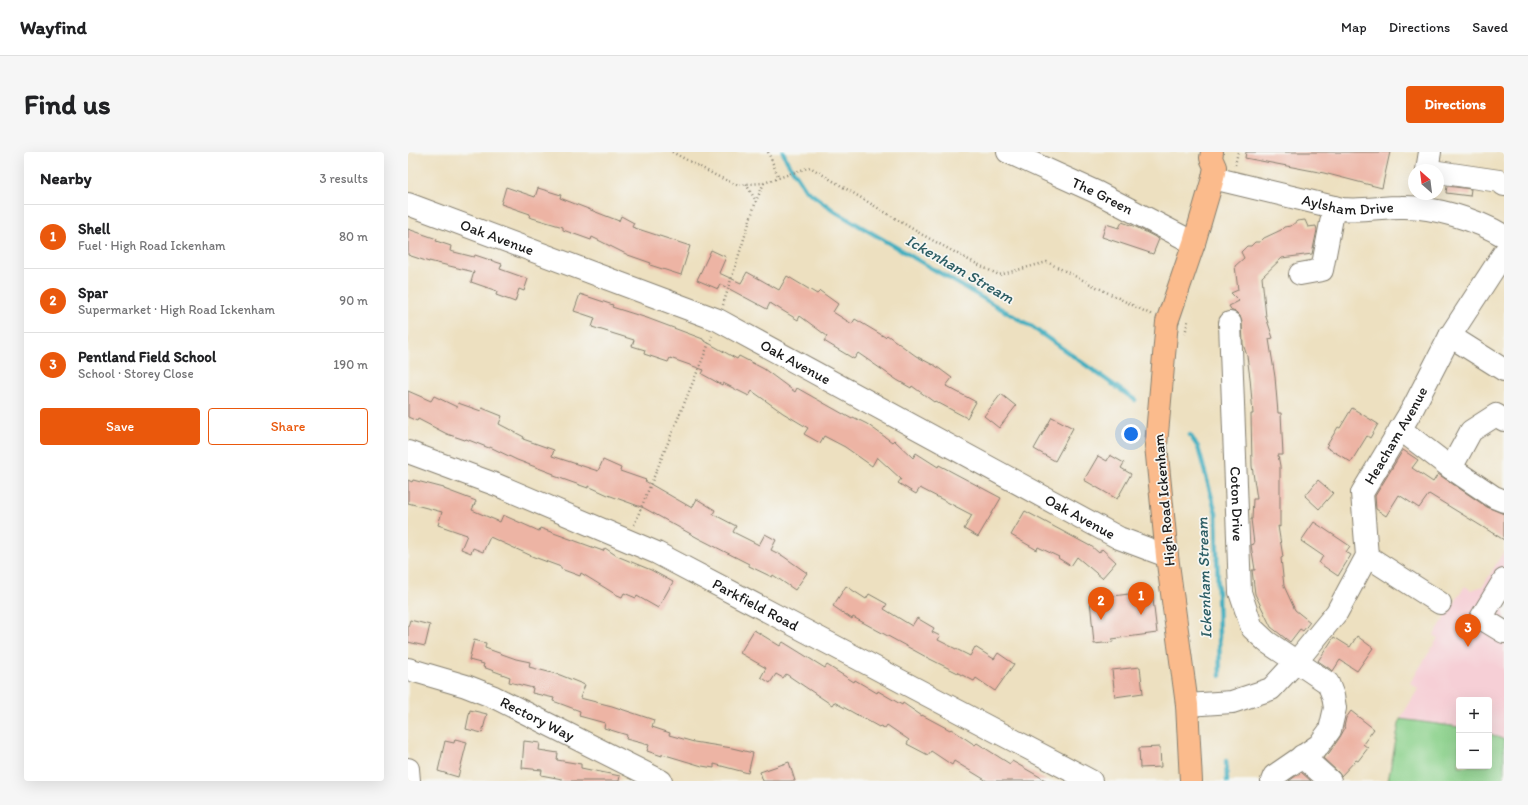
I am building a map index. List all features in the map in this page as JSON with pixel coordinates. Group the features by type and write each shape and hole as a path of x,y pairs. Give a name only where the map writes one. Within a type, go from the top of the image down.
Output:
{"main road":[{"name":"High Road Ickenham","path":"1191,781 1187,706 1167,556 1156,445 1167,322 1194,243 1213,178 1215,167 1211,158 1212,152"},
{"name":"High Road Ickenham","path":"1213,178 1220,161 1231,160"}],"street":[{"name":"The Green","path":"1008,152 1096,192 1194,243"},
{"path":"1428,164 1430,152"},
{"path":"1444,173 1499,181 1504,185"},
{"name":"Aylsham Drive","path":"1213,178 1334,207 1359,210 1402,206 1423,201 1504,236"},
{"name":"Oak Avenue","path":"408,204 718,320 1119,538 1167,556"},
{"path":"1300,274 1322,270 1334,207"},
{"name":"Heacham Avenue","path":"1367,556 1362,493 1413,408 1450,336 1504,253"},
{"name":"Coton Drive","path":"1230,323 1240,592 1252,628 1267,642 1328,683 1334,696 1335,708 1330,730 1319,745 1274,776 1272,781"},
{"path":"1450,336 1504,370"},
{"path":"1451,468 1471,430 1496,415 1504,420"},
{"path":"1400,429 1451,468 1494,497 1504,501"},
{"name":"Parkfield Road","path":"408,452 496,485 657,553 1091,781"},
{"path":"1187,706 1232,702 1271,689 1296,662 1337,612 1367,556 1440,603"},
{"path":"1504,580 1481,618 1504,632"},
{"name":"Rectory Way","path":"409,674 466,686 494,697 660,781"},
{"path":"1302,756 1330,781"},
{"path":"408,769 409,781"}],"path":[{"path":"672,152 738,186 764,183 810,167 921,234 999,275 1046,262 1167,322"},
{"path":"768,152 779,178"},
{"path":"1231,160 1238,152"},
{"path":"628,541 718,320 756,201 764,183"},
{"path":"746,184 756,201"},
{"path":"1185,335 1190,314"}],"shaded area":[{"path":"1504,551 1504,740 1492,734 1492,697 1456,697 1456,727 1400,719 1418,689 1410,683 1438,638 1434,635 1465,586 1471,590 1483,586"}],"green space":[{"path":"1400,719 1456,727 1456,769 1492,769 1492,734 1504,740 1504,781 1388,781"}],"building":[{"path":"1246,152 1390,152 1382,188 1324,173 1245,158"},
{"path":"1447,186 1471,189 1470,196 1446,193"},
{"path":"506,187 535,197 538,188 561,195 560,198 619,221 621,216 634,223 632,227 690,246 681,275 650,265 651,263 628,255 592,237 591,240 563,230 563,227 529,217 530,214 501,204"},
{"path":"1305,220 1308,227 1316,226 1317,230 1312,254 1282,258 1262,277 1266,317 1273,338 1269,339 1275,377 1278,413 1281,413 1283,455 1278,455 1280,466 1280,527 1278,526 1283,557 1281,558 1284,586 1295,610 1310,622 1303,631 1300,629 1290,642 1271,627 1255,594 1252,570 1255,570 1251,545 1254,544 1251,519 1253,499 1257,499 1252,466 1251,414 1253,414 1250,378 1247,356 1243,344 1242,322 1240,316 1236,312 1232,311 1229,306 1239,301 1231,293 1238,290 1235,266 1244,258 1241,252 1247,246 1251,246 1255,242 1260,242 1264,238 1284,227 1291,226 1297,221"},
{"path":"1122,222 1136,227 1159,239 1153,254 1102,237 1106,224 1119,228"},
{"path":"408,229 437,239 436,241 451,246 450,251 474,257 475,255 502,264 500,269 528,279 524,291 519,289 515,302 496,295 497,291 471,282 474,272 429,262 408,255"},
{"path":"711,250 726,257 719,273 741,283 747,272 779,290 787,276 817,294 820,291 838,304 833,312 852,324 855,319 885,337 887,335 916,356 933,364 952,378 946,386 976,402 967,418 935,401 934,402 912,386 911,388 897,380 858,353 854,359 824,341 827,336 800,316 798,320 770,303 767,309 720,284 718,289 697,280"},
{"path":"580,294 613,305 612,307 647,318 703,339 737,359 739,356 764,369 795,392 797,388 852,419 853,417 867,424 892,442 894,440 913,458 916,453 938,467 939,465 1001,498 978,537 964,529 972,515 920,488 916,494 898,483 901,479 877,457 872,466 845,447 824,436 820,443 804,434 808,428 783,413 752,391 749,396 723,383 722,385 702,374 704,370 670,358 668,362 644,354 645,350 632,346 634,340 592,327 595,318 574,311"},
{"path":"408,391 431,401 434,396 457,407 458,403 481,411 482,408 502,416 499,424 524,437 523,439 554,450 552,456 598,471 603,460 621,468 620,471 646,480 645,481 692,508 697,499 715,510 713,514 736,526 733,532 759,545 765,534 776,540 771,550 783,556 807,573 795,590 773,575 772,577 749,566 749,564 644,508 588,486 588,488 554,476 554,474 517,460 490,447 489,448 466,439 465,440 447,434 418,419 417,421 408,417"},
{"path":"1001,394 1016,406 999,428 984,416"},
{"path":"1352,408 1378,424 1370,438 1367,436 1351,462 1326,447"},
{"path":"1052,417 1073,428 1055,461 1034,449"},
{"path":"1403,450 1418,460 1412,468 1433,482 1438,474 1487,507 1504,514 1504,540 1429,494 1419,508 1399,495 1386,516 1376,509 1375,496"},
{"path":"1110,455 1124,463 1121,468 1131,474 1117,499 1084,480 1098,456 1107,461"},
{"path":"408,480 444,488 476,501 472,510 500,522 503,515 539,531 540,528 603,551 605,548 617,556 651,570 673,582 658,608 637,596 636,598 624,593 622,597 581,573 580,576 561,569 561,567 534,557 490,537 483,552 473,548 471,553 461,549 467,535 438,525 442,512 408,503"},
{"path":"1318,480 1333,493 1319,509 1305,496"},
{"path":"1025,511 1090,545 1099,553 1102,549 1116,562 1102,578 1077,557 1071,566 1058,558 1059,557 1038,547 1037,550 1011,535"},
{"path":"1314,522 1350,546 1346,552 1351,555 1338,576 1319,563 1323,556 1301,541"},
{"path":"846,586 866,599 869,594 887,604 884,609 912,626 917,618 934,628 932,632 940,636 938,640 970,656 975,647 994,659 998,653 1014,664 995,691 976,678 974,681 853,617 852,619 833,606"},
{"path":"1152,591 1157,633 1112,639 1113,642 1094,644 1090,599"},
{"path":"410,620 430,625 425,646 408,642 408,627"},
{"path":"754,630 780,646 783,642 825,668 827,665 854,682 855,680 877,693 878,691 902,705 903,703 922,716 950,730 951,729 975,745 977,743 1010,764 1012,761 1047,781 987,781 954,761 952,765 931,751 928,755 907,744 909,740 887,725 885,728 879,727 834,702 832,705 786,674 783,678 776,674 770,683 761,677 766,668 740,653"},
{"path":"1357,636 1373,648 1357,671 1340,660 1333,671 1318,661 1334,637 1350,647"},
{"path":"474,640 486,643 485,648 516,659 530,662 529,667 560,675 585,685 580,698 612,706 654,720 652,727 670,733 669,735 694,742 753,753 748,773 714,764 714,768 702,766 647,751 649,745 626,739 627,735 604,728 605,723 579,716 580,711 553,701 554,698 532,693 533,688 509,682 510,677 483,667 484,664 469,660"},
{"path":"1140,667 1143,693 1115,697 1112,670"},
{"path":"470,710 487,714 482,733 466,729"},
{"path":"1351,711 1374,729 1363,744 1368,748 1358,761 1356,760 1341,776 1323,758 1329,753 1340,737 1345,728 1346,718"},
{"path":"455,739 467,742 458,777 438,771 445,741 454,743"},
{"path":"524,741 540,743 539,750 558,753 557,760 581,764 581,768 620,776 619,781 561,781 562,779 541,775 542,770 522,768"},
{"path":"1160,747 1161,767 1140,768 1139,748"},
{"path":"789,762 795,781 763,781 760,772"},
{"path":"1301,772 1311,781 1289,781"}],"waterway":[{"name":"Ickenham Stream","path":"783,152 787,161 806,190 836,212 1032,327 1135,400"},
{"name":"Ickenham Stream","path":"1190,435 1198,447 1216,513 1220,676"},
{"name":"Ickenham Stream","path":"1226,761 1227,781"}],"place":[{"name":"Shell","path":"1141,615"},
{"name":"Spar","path":"1101,620"},
{"name":"Pentland Field School","path":"1468,647"}]}
